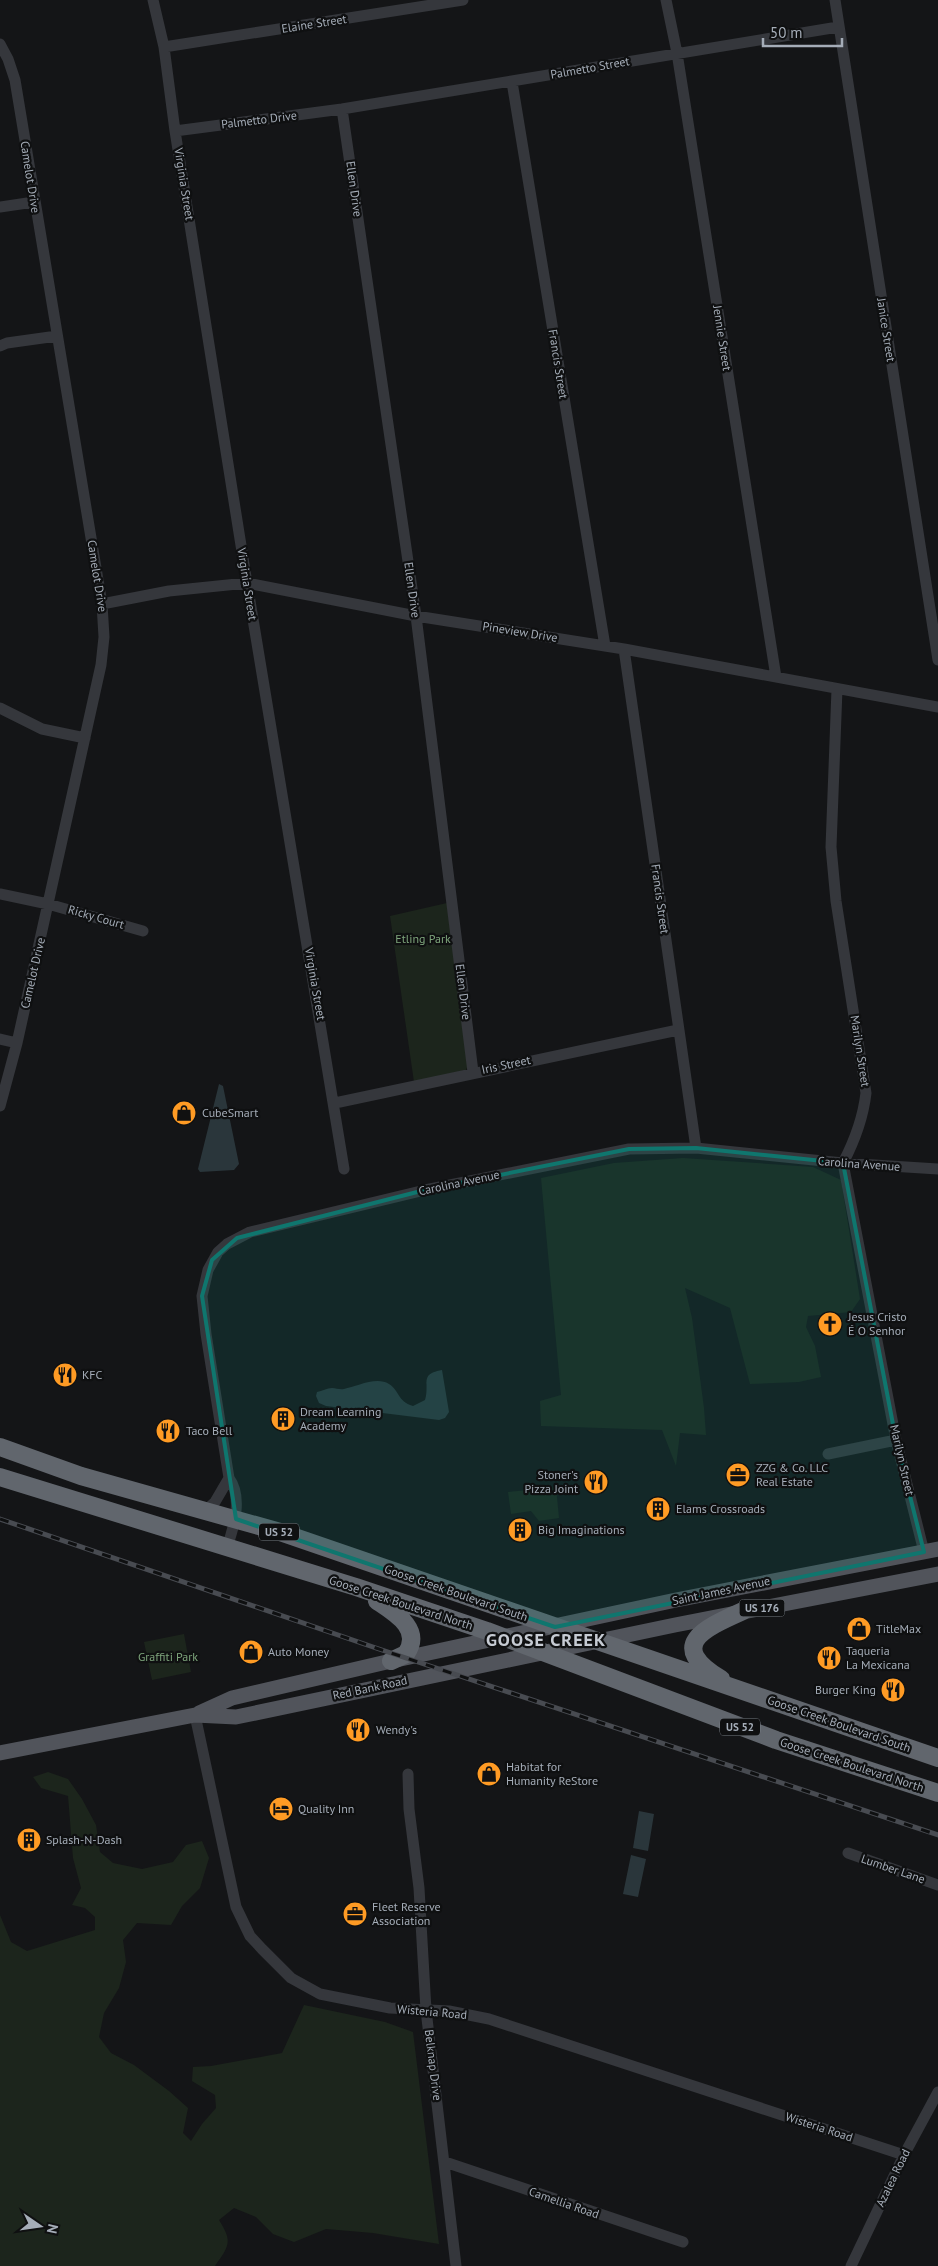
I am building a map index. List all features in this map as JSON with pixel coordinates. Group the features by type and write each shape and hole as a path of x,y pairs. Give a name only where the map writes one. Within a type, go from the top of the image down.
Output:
{"highway":[{"name":"Goose Creek Boulevard South","path":"0,1447 81,1476 280,1532 938,1758"},
{"name":"Goose Creek Boulevard North","path":"0,1477 356,1587 504,1637 545,1652 585,1670 776,1740 938,1793"},
{"path":"356,1587 402,1618 409,1628 412,1638 409,1649 406,1654 391,1661"},
{"path":"741,1691 710,1672 697,1660 694,1652 694,1643 698,1635 708,1627 743,1611"}],"main road":[{"name":"Saint James Avenue","path":"504,1637 815,1572 931,1550"},
{"name":"Saint James Avenue","path":"545,1652 743,1611 938,1574"},
{"name":"Red Bank Road","path":"0,1753 195,1715 232,1698 504,1637"},
{"name":"Red Bank Road","path":"195,1715 236,1717 545,1652"}],"street":[{"name":"Virginia Street","path":"153,0 164,47 175,131 247,583 335,1103 344,1169"},
{"name":"Elaine Street","path":"164,47 463,0"},
{"name":"Jennie Street","path":"666,0 677,54 776,677"},
{"name":"Janice Street","path":"836,0 838,27 938,660"},
{"name":"Palmetto Street","path":"342,109 838,27"},
{"name":"Camelot Drive","path":"0,44 8,58 15,80 102,604 104,637 101,665 85,738 17,1044 0,1106"},
{"name":"Francis Street","path":"512,82 605,646"},
{"name":"Palmetto Drive","path":"175,131 342,109"},
{"name":"Ellen Drive","path":"342,109 416,616 473,1072"},
{"path":"0,207 34,202"},
{"path":"0,346 7,343 57,336"},
{"name":"Pineview Drive","path":"102,604 169,591 247,583 416,616 624,649 938,707"},
{"name":"Francis Street","path":"624,649 696,1148"},
{"name":"Marilyn Street","path":"837,689 831,847 836,901 866,1093 864,1113 855,1140 843,1163 896,1440 931,1550"},
{"path":"0,708 42,730 85,738"},
{"name":"Ricky Court","path":"0,894 48,904 143,931"},
{"name":"Iris Street","path":"335,1103 473,1072 678,1030"},
{"path":"0,1039 17,1044"},
{"name":"Carolina Avenue","path":"227,1547 236,1519 234,1485 229,1478 202,1296 204,1282 212,1260 227,1244 250,1232 425,1190 629,1148 696,1148 843,1163 938,1169"},
{"path":"828,1454 896,1440"},
{"path":"206,1510 215,1502 229,1478"},
{"name":"Wisteria Road","path":"195,1715 236,1907 250,1936 291,1978 320,1994 390,2008 449,2011 489,2019 904,2156"},
{"name":"Belknap Drive","path":"408,1774 409,1809 419,1888 426,2010 446,2162 456,2266"},
{"name":"Lumber Lane","path":"848,1853 938,1885"},
{"name":"Azalea Road","path":"851,2266 904,2156 938,2092"},
{"name":"Camellia Road","path":"446,2162 683,2242"}],"highlighted area":[{"path":"696,1148 843,1163 896,1440 924,1552 555,1627 236,1519 202,1296 212,1260 237,1238 425,1190 629,1149"}],"green space":[{"name":"Etling Park","path":"447,903 468,1065 466,1070 414,1082 390,916"},
{"path":"683,1158 813,1167 841,1180 860,1299 851,1312 808,1316 806,1327 815,1346 821,1377 799,1382 750,1384 730,1308 685,1288 692,1318 706,1435 680,1433 676,1466 662,1430 541,1426 540,1401 561,1395 541,1178 614,1163"},
{"path":"556,1487 559,1518 539,1521 531,1511 511,1514 508,1492"},
{"name":"Graffiti Park","path":"184,1634 191,1672 152,1680 144,1642"},
{"path":"48,1772 68,1779 82,1799 96,1825 100,1852 113,1863 142,1869 173,1862 186,1845 202,1841 209,1858 200,1888 182,1906 171,1925 137,1923 123,1940 126,1962 119,1988 104,2013 99,2037 111,2053 134,2065 188,2108 183,2133 191,2141 216,2108 215,2095 192,2081 193,2067 211,2066 282,2053 304,2005 385,2022 413,2032 439,2244 373,2233 326,2229 294,2242 273,2234 256,2217 234,2208 219,2220 228,2239 228,2244 215,2266 0,2266 0,1915 11,1942 27,1951 95,1930 95,1917 85,1908 72,1905 81,1888 73,1858 68,1796 41,1788 33,1777"}],"shaded area":[{"path":"219,1084 223,1086 239,1164 234,1170 200,1172 198,1169"},
{"path":"442,1370 449,1412 445,1418 439,1420 326,1406 319,1403 316,1396 317,1392 328,1388 342,1389 378,1381 389,1384 401,1399 413,1406 425,1400 427,1380 430,1374"},
{"path":"639,1811 654,1814 648,1851 633,1848"},
{"path":"631,1855 646,1859 638,1897 623,1894"}],"railway":[{"path":"0,1519 376,1648 938,1835"}],"place":[{"name":"CubeSmart","path":"184,1113"},
{"name":"Jesus Cristo É O Senhor","path":"830,1324"},
{"name":"KFC","path":"65,1375"},
{"name":"Dream Learning Academy","path":"283,1419"},
{"name":"Taco Bell","path":"168,1431"},
{"name":"ZZG & Co. LLC Real Estate","path":"738,1475"},
{"name":"Stoner's Pizza Joint","path":"596,1482"},
{"name":"Elams Crossroads","path":"658,1509"},
{"name":"Big Imaginations","path":"520,1530"},
{"name":"TitleMax","path":"859,1629"},
{"name":"Auto Money","path":"251,1652"},
{"name":"Taqueria La Mexicana","path":"829,1658"},
{"name":"Burger King","path":"893,1690"},
{"name":"Wendy's","path":"358,1730"},
{"name":"Habitat for Humanity ReStore","path":"489,1774"},
{"name":"Quality Inn","path":"281,1809"},
{"name":"Splash-N-Dash","path":"29,1840"},
{"name":"Fleet Reserve Association","path":"355,1914"}],"district":[{"name":"GOOSE CREEK","path":"546,1640"}]}
